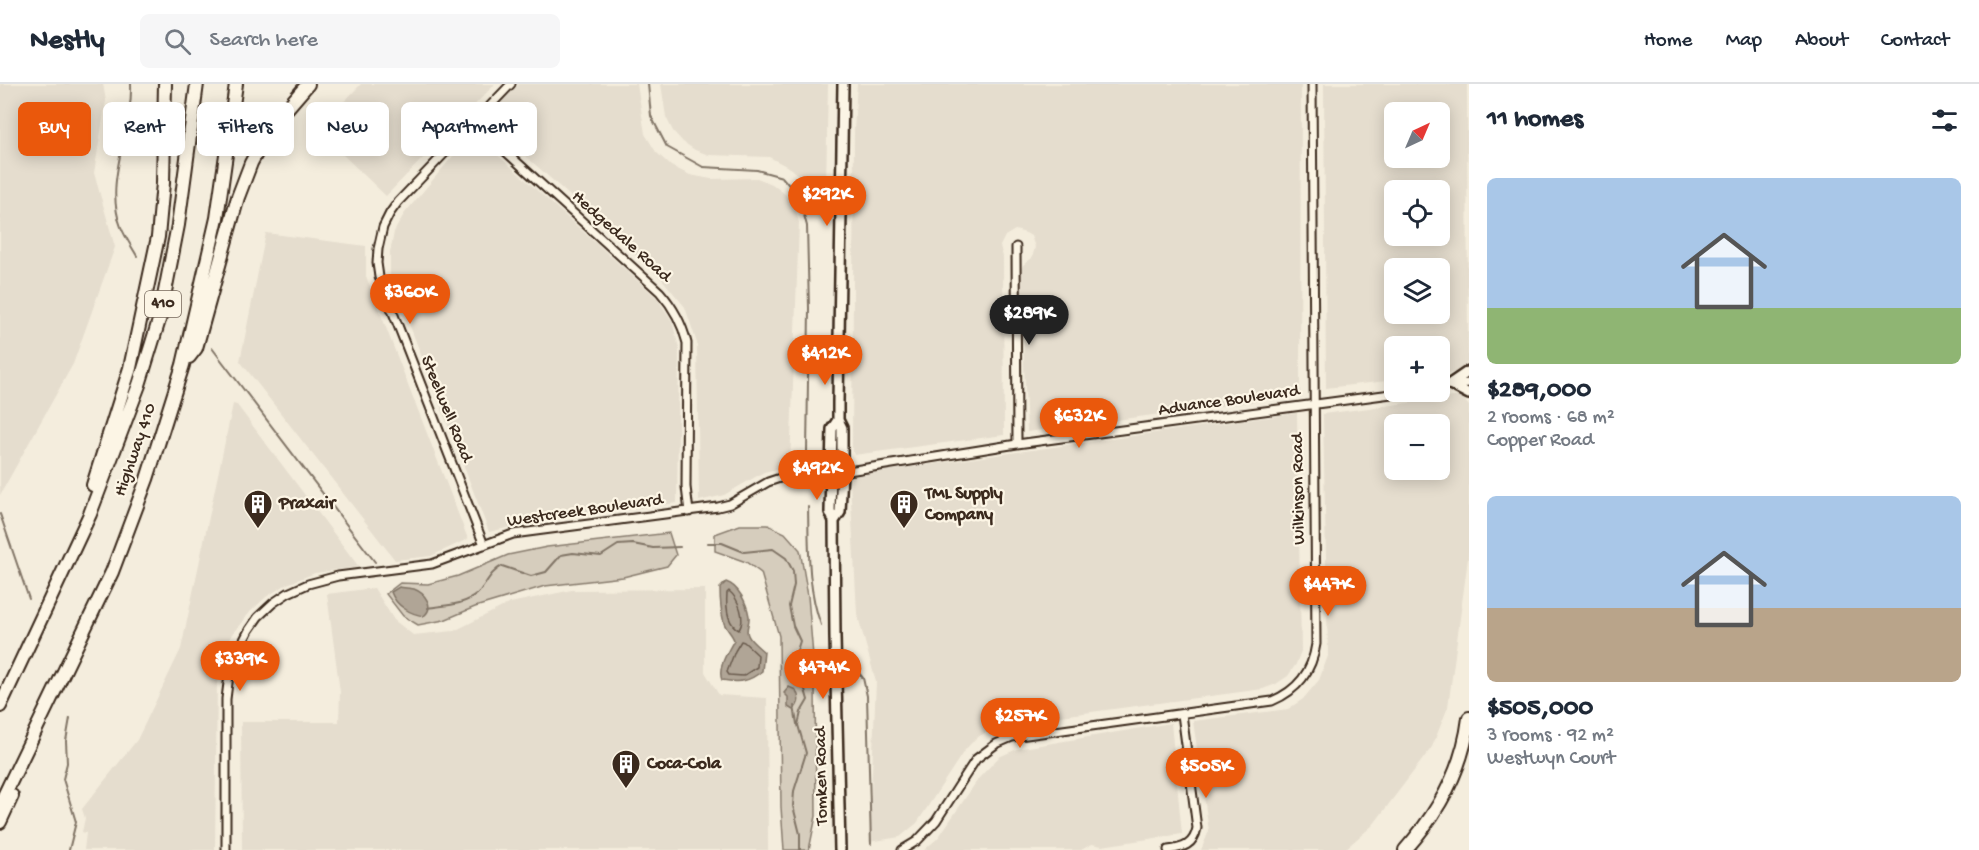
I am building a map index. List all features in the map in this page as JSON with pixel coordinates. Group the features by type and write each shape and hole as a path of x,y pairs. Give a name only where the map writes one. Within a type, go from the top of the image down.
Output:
{"highway":[{"path":"90,514 90,492 130,368 158,237 163,183 165,84"},
{"name":"Highway 410","path":"0,706 90,514 139,385 160,317 178,225 197,84"},
{"name":"Highway 410","path":"0,804 112,572 147,479 183,365 217,218 236,84"},
{"path":"183,365 196,348 238,197 251,164 274,122 308,84"},
{"path":"1406,850 1432,817 1454,777 1461,757 1469,718"},
{"path":"0,822 12,796 15,774"}],"main road":[{"name":"Tomken Road","path":"840,850 834,521 830,512 832,429 838,420 843,84"},
{"path":"1469,371 1450,384 1469,394"},
{"name":"Tomken Road","path":"834,521 840,512 842,472 843,428 838,420"}],"street":[{"name":"Steelwell Road","path":"494,102 511,84"},
{"name":"Wilkinson Road","path":"902,850 917,841 936,820 975,759 1001,741 1012,737 1261,703 1282,697 1298,687 1306,675 1314,658 1316,644 1312,84"},
{"name":"Steelwell Road","path":"442,156 390,213 382,227 376,263 382,286 484,545"},
{"name":"Hedgedale Road","path":"510,156 660,292 678,316 683,327 687,350 686,487 689,512"},
{"path":"1016,247 1017,444"},
{"path":"1450,384 1469,383"},
{"name":"Advance Boulevard","path":"842,472 1017,444 1384,395"},
{"name":"Westcreek Boulevard","path":"226,850 226,699 230,667 237,650 258,617 288,592 338,576 432,564 513,534 689,512 730,504 768,482 780,478 842,472"},
{"path":"1168,850 1182,848 1192,842 1197,828 1182,714"}],"shaded area":[{"path":"0,84 103,84 106,101 103,102 103,119 94,173 115,247 73,364 0,495"},
{"path":"361,84 495,84 477,102 401,102 401,156 425,156 386,196 344,156 389,156 389,102 344,102"},
{"path":"519,84 637,84 645,134 656,152 671,166 690,175 711,179 757,178 772,184 785,194 795,207 799,223 790,466 764,472 724,495 699,501 697,343 685,307 661,278 526,156 537,156 537,102 501,102"},
{"path":"661,84 828,84 826,187 810,187 792,169 769,157 709,155 695,150 673,131 666,117"},
{"path":"857,84 1301,84 1300,393 1250,402 1027,432 1020,271 1023,265 1032,258 1035,247 1031,236 1015,230 1005,236 1000,246 1003,257 1004,435 854,455 852,447 854,130"},
{"path":"1324,84 1467,84 1468,361 1458,372 1450,373 1450,336 1384,336 1384,381 1326,388"},
{"path":"453,156 499,156 657,298 672,321 679,348 677,503 528,523 489,532 390,274 390,253 394,232 404,214"},
{"path":"266,233 366,246 366,276 468,539 431,556 395,560 240,361"},
{"path":"1461,396 1469,406 1469,551 1448,707 1432,747 1373,825 1344,850 1201,850 1209,831 1193,721 1288,709 1303,699 1319,680 1328,656 1323,414 1415,402 1450,402 1450,397"},
{"path":"233,404 237,405 359,567 315,573 287,584 266,597 232,634 222,653 217,680 215,850 84,850 86,833 82,832 85,818 82,809 137,740 181,649"},
{"path":"1297,413 1301,651 1288,676 1263,689 1009,723 992,729 976,738 964,751 917,823 900,837 869,842 876,682 857,613 850,482 854,475"},
{"path":"740,525 768,525 785,533 800,550 808,596 815,680 816,816 809,850 784,850 781,807 779,636 761,573 746,562 715,551 715,534"},
{"path":"669,533 676,555 667,566 623,577 545,586 475,607 444,620 418,625 403,616 386,594 400,583 428,584 458,576 508,555 547,547"},
{"path":"374,588 394,620 413,635 454,631 510,603 572,590 705,589 705,672 719,695 767,698 768,850 242,850 241,722 339,722 340,692 327,594"},
{"path":"1171,723 1182,834 1102,846 1092,844 1081,850 924,850 938,838 979,778 999,757 1017,749"}],"water":[{"path":"726,582 735,587 742,596 749,616 748,635 764,652 762,671 744,681 722,680 721,675 724,660 734,640 725,625 721,610 720,588"},
{"path":"399,587 414,589 425,597 429,609 424,616 409,611 396,601 391,592"},
{"path":"789,687 796,690 799,701 793,710 788,707 788,697 784,693"}],"waterway":[{"path":"131,84 128,120 115,192 116,210 121,227 137,256"},
{"path":"648,84 651,116 667,147 703,167 757,170 782,177 799,197 807,226 809,308 807,452"},
{"path":"212,348 375,562"},
{"path":"808,507 811,582 821,625"},
{"path":"0,514 29,599"},
{"path":"708,543 722,543 744,552 773,549 786,558 793,571 794,585 789,606 793,626 800,641 795,657 794,674 804,686 808,700 801,712 798,725 806,753 794,791 793,806 800,834 800,850"},
{"path":"428,608 454,604 472,598 502,566 531,576 546,572 561,555 573,553 601,556 618,545 633,544 653,548 680,547"},
{"path":"853,666 863,678 867,696 871,844"},
{"path":"794,706 797,724"},
{"path":"69,850 76,822 63,779 67,763 66,741 70,718"}],"place":[{"name":"Praxair","path":"258,530"},
{"name":"TML Supply Company","path":"904,530"},
{"name":"Coca-Cola","path":"626,790"}]}
